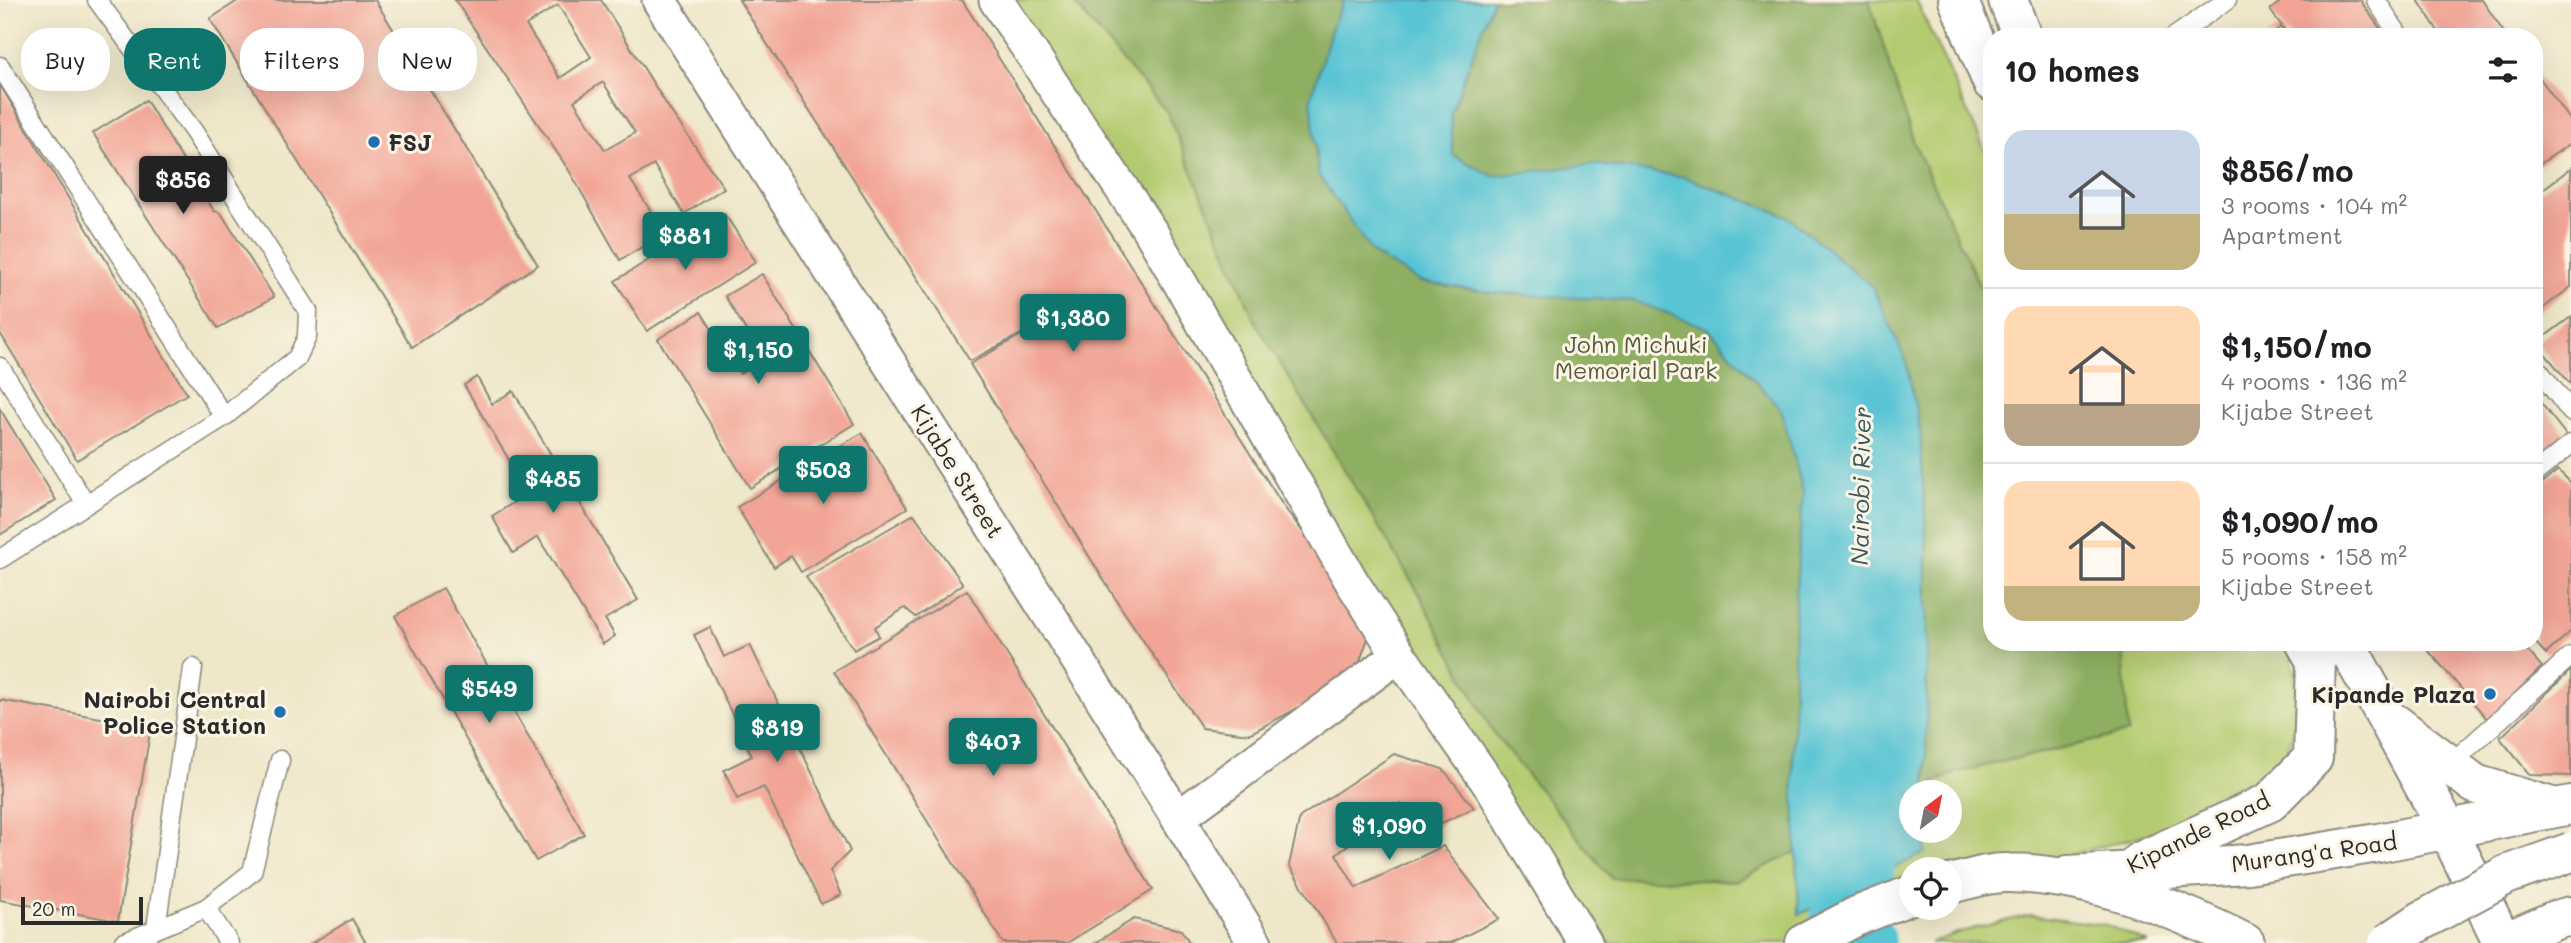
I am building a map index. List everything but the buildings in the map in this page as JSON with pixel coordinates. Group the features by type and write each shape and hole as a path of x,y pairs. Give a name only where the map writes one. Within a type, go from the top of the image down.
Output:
{"main road":[{"path":"1958,0 1983,60"},
{"path":"2008,0 2019,28"},
{"name":"Kipande Road","path":"2118,872 2270,802 2313,758 2316,661 2310,651"},
{"path":"2350,651 2448,830 2503,943 2571,916"},
{"path":"2387,718 2475,783 2564,807"},
{"name":"Murang'a Road","path":"2054,876 2249,864 2564,807"},
{"path":"2388,943 2421,921 2506,875 2571,852"},
{"path":"1962,881 2005,872 2054,876 2140,898 2245,943"},
{"path":"1807,942 1857,916 1899,900"}],"street":[{"name":"Kijabe Street","path":"659,0 1255,943"},
{"path":"996,0 1152,234 1352,582 1399,655 1494,791 1584,943"},
{"path":"1178,818 1399,655"}],"lane":[{"path":"0,559 224,417 297,358 307,337 308,311 194,132 97,0"},
{"path":"2187,28 2227,0"},
{"path":"2376,0 2394,28"},
{"path":"0,66 224,417"},
{"path":"0,368 86,503"},
{"path":"2543,376 2571,412"},
{"path":"2543,467 2571,444"},
{"path":"2450,764 2571,656"},
{"path":"156,928 193,668"},
{"path":"123,943 206,908 252,872 280,760"},
{"path":"206,908 229,943"}],"green space":[{"name":"John Michuki Memorial Park","path":"997,0 1916,0 1983,146 1983,651 2290,651 2300,712 2270,802 2005,872 1962,871 1962,857 1899,857 1899,904 1805,943 1585,943"},
{"name":"John Michuki Memorial Park","path":"1071,0 1869,0 1914,143 1983,294 1983,651 2123,651 2128,733 1958,772 1940,780 1899,780 1899,801 1737,881 1611,878 1492,731 1418,592 1256,323 1167,112"},
{"path":"2030,915 2106,925 2149,943 1930,943 1960,932"}],"water":[{"path":"1344,0 1493,0 1451,113 1453,155 1493,176 1595,164 1684,177 1787,216 1873,287 1906,361 1920,428 1927,552 1926,780 1899,780 1899,844 1925,844 1925,853 1917,857 1899,857 1899,866 1799,915 1793,774 1795,604 1803,492 1781,409 1708,328 1634,301 1494,293 1421,282 1373,254 1318,174 1311,97 1333,24"}],"waterway":[{"name":"Nairobi River","path":"1857,787 1859,859 1847,919 1858,943"}],"place":[{"name":"FSJ","path":"374,142"},
{"name":"Kipande Plaza","path":"2490,694"},
{"name":"Nairobi Central Police Station","path":"280,712"}]}
